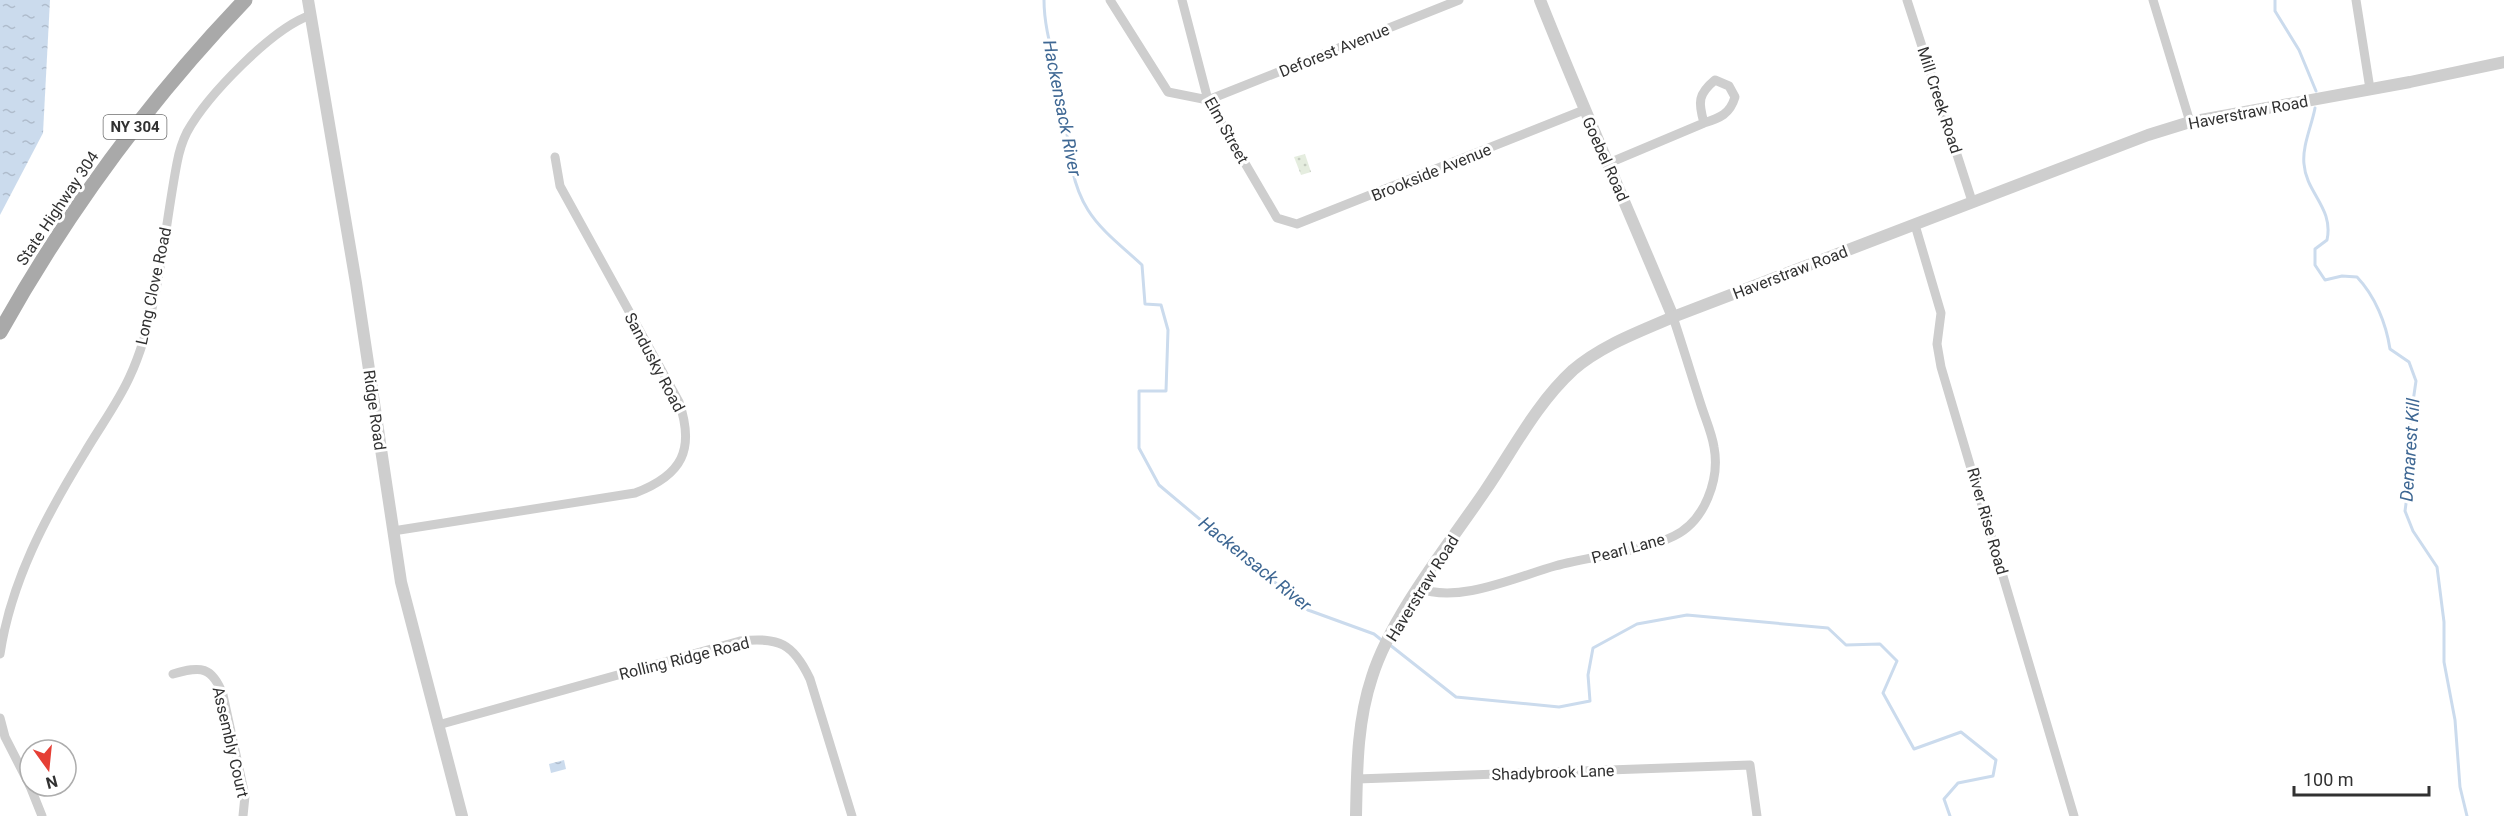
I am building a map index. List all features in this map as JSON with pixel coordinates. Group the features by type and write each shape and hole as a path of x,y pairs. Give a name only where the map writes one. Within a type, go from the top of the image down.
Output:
{"main road":[{"name":"State Highway 304","path":"0,332 39,265 109,162 176,78 245,0"}],"street":[{"name":"Ridge Road","path":"308,0 356,283 393,531 412,626 462,816"},
{"path":"1110,0 1168,92 1208,100"},
{"name":"Elm Street","path":"1182,0 1208,100 1277,218"},
{"name":"Deforest Avenue","path":"1208,100 1459,0"},
{"name":"Goebel Road","path":"1540,0 1584,110 1610,163 1673,317"},
{"name":"Mill Creek Road","path":"1907,0 1972,201"},
{"path":"2153,0 2190,122"},
{"path":"2356,0 2370,89"},
{"name":"Long Clove Road","path":"0,654 8,617 34,545 64,486 120,396 139,355 150,314 174,174 184,138 211,100 268,42 290,25 311,15"},
{"name":"Haverstraw Road","path":"1356,816 1360,734 1365,699 1372,674 1384,648 1419,588 1520,435 1552,392 1574,370 1599,352 1673,317 2148,135 2190,122 2504,62"},
{"path":"1610,163 1718,119 1732,109 1735,97 1729,86 1715,80 1704,89 1700,106 1704,123"},
{"name":"Brookside Avenue","path":"1277,218 1297,224 1311,221 1584,110"},
{"name":"Sandusky Road","path":"393,531 635,493 667,478 686,447 686,422 679,402 560,186 555,157"},
{"name":"River Rise Road","path":"1916,225 1941,313 1937,344 1941,367 2074,816"},
{"name":"Pearl Lane","path":"1419,588 1431,593 1447,594 1480,588 1558,565 1654,544 1676,535 1689,525 1712,490 1715,469 1714,446 1673,317"},
{"name":"Rolling Ridge Road","path":"438,725 740,641 762,639 774,641 785,644 801,659 810,679 852,816"},
{"name":"Assembly Court","path":"173,674 189,669 203,669 218,681 245,796 243,816"},
{"path":"0,718 18,762"},
{"name":"Shadybrook Lane","path":"1357,779 1750,765 1757,816"},
{"path":"35,798 42,816"}],"shaded area":[{"path":"1305,154 1311,172 1301,175 1294,157"}],"water":[{"path":"0,0 50,0 43,133 0,215"},
{"path":"564,760 566,769 551,773 549,764"}],"waterway":[{"name":"Hackensack River","path":"1044,0 1048,36 1062,94 1069,154 1081,197 1099,225 1142,265 1145,304 1161,305 1168,330 1166,391 1139,391 1139,448 1159,485 1308,610 1374,634 1384,642"},
{"name":"Demarest Kill","path":"2275,0 2275,11 2299,50 2316,91"},
{"name":"Demarest Kill","path":"2315,108 2306,143 2304,164 2309,184 2327,219 2328,229 2327,240 2315,249 2315,265 2325,280 2342,276 2357,277 2379,310 2390,349 2409,362 2416,381 2410,422 2414,445 2405,511 2413,531 2437,567 2444,622 2444,662 2455,720 2460,787 2467,816"},
{"name":"Hackensack River","path":"1390,645 1456,697 1559,707 1590,701 1588,675 1593,648 1637,624 1687,615 1828,628 1846,645 1880,644 1897,661 1883,693 1914,749 1961,732 1996,760 1993,776 1958,783 1944,799 1950,816"}]}
